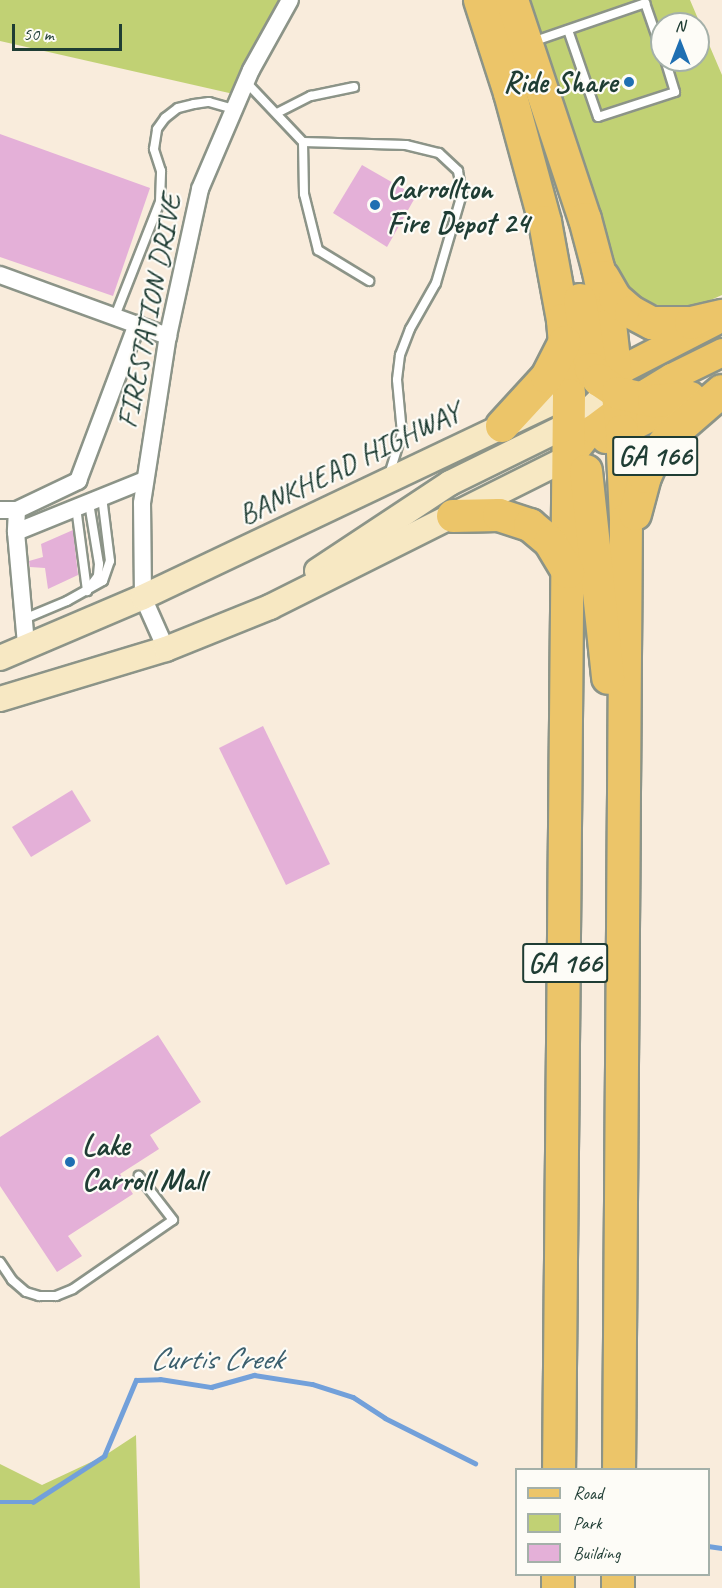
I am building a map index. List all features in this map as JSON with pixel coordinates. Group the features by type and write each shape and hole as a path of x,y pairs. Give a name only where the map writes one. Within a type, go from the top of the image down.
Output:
{"highway":[{"path":"480,0 510,93 545,222 557,281 618,756 624,846"},
{"path":"512,0 585,219 598,268 617,395 626,544"},
{"path":"510,93 530,124 567,235 591,369 617,395 654,400 690,398"},
{"path":"598,268 615,298 631,312 652,323 691,323 722,317"},
{"path":"502,426 547,377 565,342"},
{"name":"GA 166","path":"620,1468 626,544 645,477 655,455 669,437 722,391"},
{"name":"GA 166","path":"559,1468 568,572 576,431"},
{"path":"453,516 499,515 520,520 550,542 568,572"}],"main road":[{"name":"BANKHEAD HIGHWAY","path":"0,699 166,648 256,614 453,516 576,431 617,395 722,317"},
{"path":"617,395 722,352"},
{"path":"690,398 722,384"},
{"name":"BANKHEAD HIGHWAY","path":"0,658 143,597 502,426 576,431 617,395"},
{"path":"256,614 450,483 576,431"}],"street":[{"name":"FIRESTATION DRIVE","path":"166,648 143,597 142,503 168,336 200,189 246,82 290,0"},
{"path":"0,275 168,336"},
{"path":"26,645 16,532 8,510 78,481 137,324"},
{"path":"16,532 145,480"}],"lane":[{"path":"526,44 645,3 650,17"},
{"path":"568,30 598,117 675,92 669,72"},
{"path":"246,82 303,142 304,194 318,250 369,281"},
{"path":"277,113 311,96 354,87"},
{"path":"115,316 160,202 161,171 154,149 157,129 165,118 178,108 209,102 234,109"},
{"path":"303,142 406,145 438,153 459,171 462,195 436,283 410,329 400,356 397,380 402,433 387,481"},
{"path":"87,591 89,502"},
{"path":"87,591 98,576 99,564 89,502"},
{"path":"24,619 87,591 103,581 110,561 89,502"},
{"path":"0,1262 12,1280 26,1292 39,1296 56,1296 73,1289 173,1220 140,1176"}],"green space":[{"path":"0,0 285,0 238,95 0,41"},
{"path":"522,0 690,0 695,12 650,12 650,72 710,72 710,47 722,75 722,295 688,310 646,303 616,274"},
{"path":"136,1435 140,1588 0,1588 0,1464 42,1485 104,1456"}],"building":[{"path":"0,134 150,188 113,296 0,257"},
{"name":"Carrollton Fire Depot 24","path":"362,165 416,196 387,247 333,213"},
{"path":"73,530 78,575 48,589 45,568 30,567 29,561 43,557 41,544"},
{"path":"263,726 330,864 286,885 219,748"},
{"path":"72,790 91,821 31,857 12,827"},
{"name":"Lake Carroll Mall","path":"158,1035 201,1102 150,1135 159,1149 120,1174 133,1194 68,1236 82,1256 57,1272 0,1186 0,1137"}],"waterway":[{"name":"Curtis Creek","path":"0,1502 33,1502 104,1456 136,1380 160,1379 211,1387 254,1375 312,1384 353,1397 385,1418 475,1463"},
{"name":"Curtis Creek","path":"710,1546 722,1548"}],"place":[{"name":"Ride Share","path":"629,82"},
{"name":"Carrollton Fire Depot 24","path":"375,205"},
{"name":"Lake Carroll Mall","path":"70,1162"}]}
